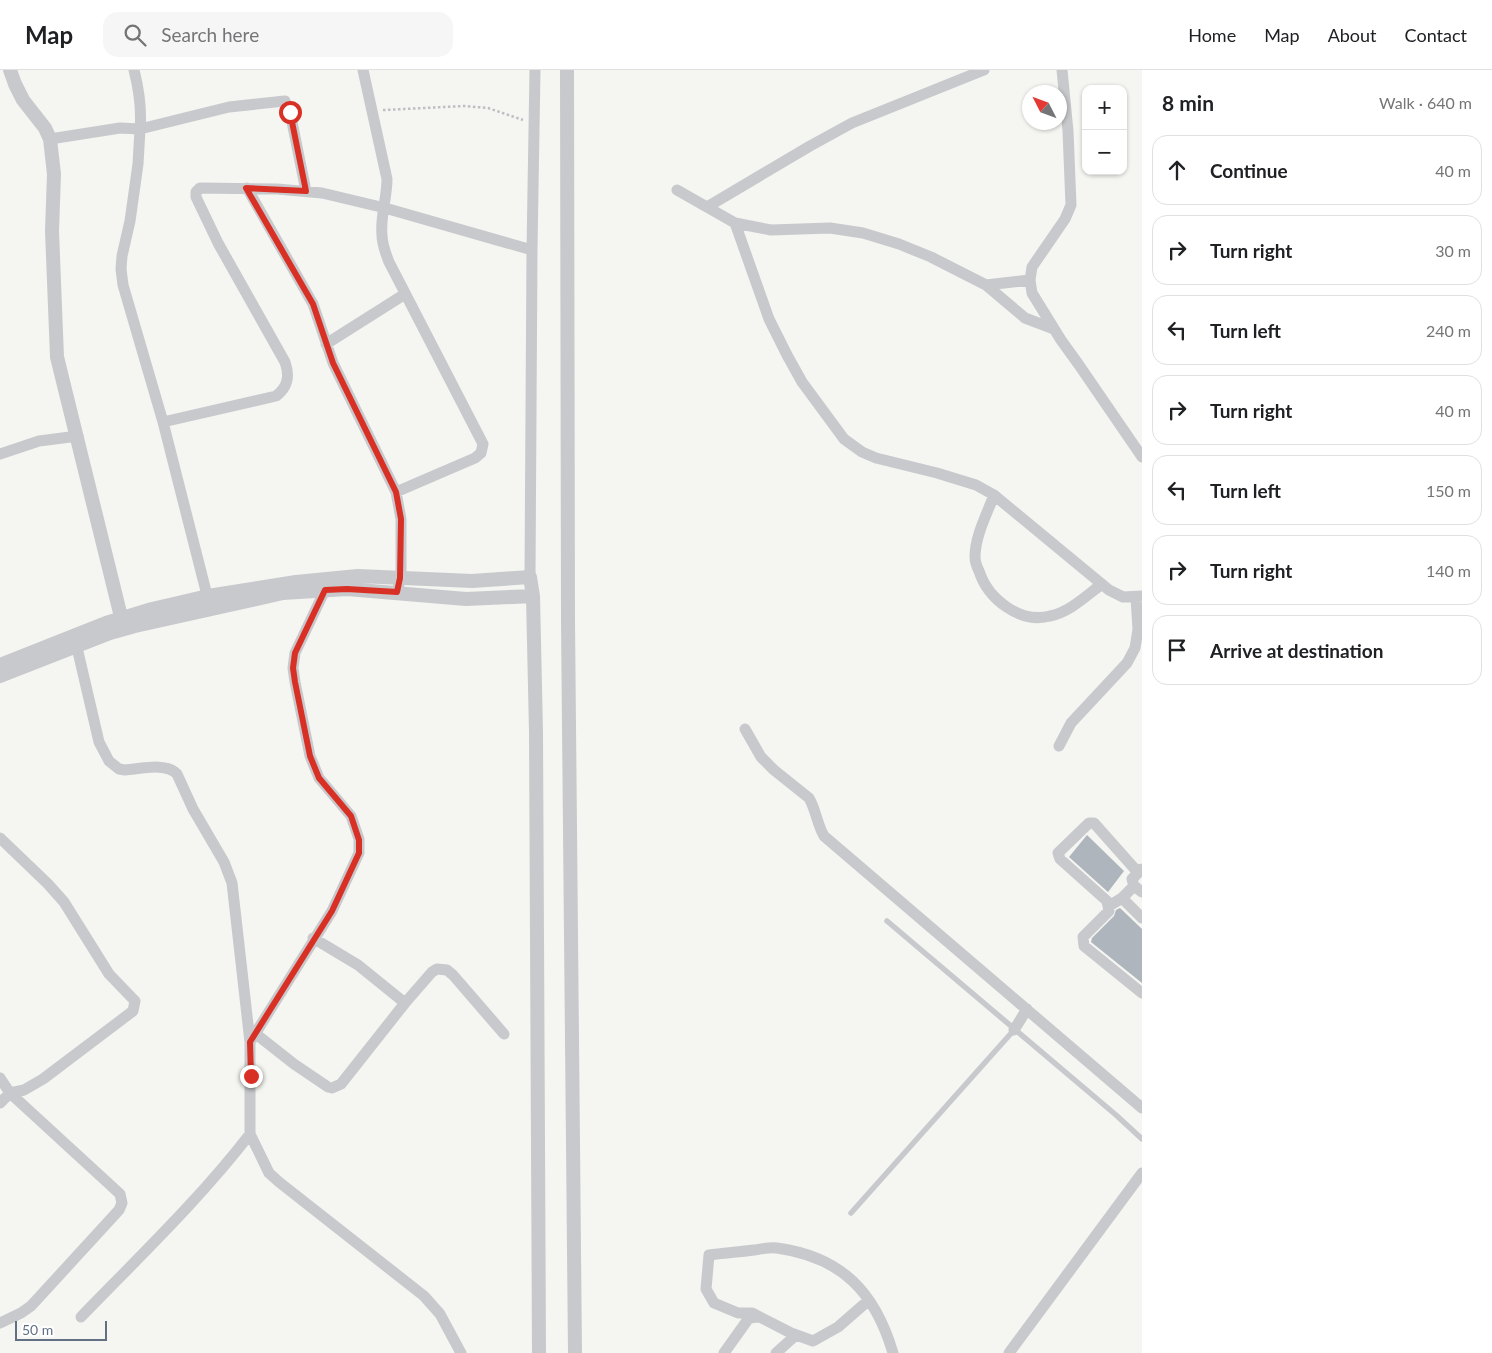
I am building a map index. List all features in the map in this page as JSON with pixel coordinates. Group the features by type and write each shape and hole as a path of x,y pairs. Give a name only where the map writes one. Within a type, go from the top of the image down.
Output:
{"street":[{"path":"10,70 14,84 23,100 45,128 50,139 54,174 52,231 57,357 78,436 122,624"},
{"path":"134,70 139,89 141,111 138,164 130,221 122,256 123,285 163,422 209,602"},
{"path":"363,70 387,179 381,234 389,262 484,444 481,453 475,458 396,492"},
{"path":"535,70 530,577 533,596 536,732 539,1353"},
{"path":"567,70 568,621 574,1353"},
{"path":"708,207 810,146 852,124 984,70"},
{"path":"1062,70 1068,131 1071,205 1053,240 1039,255 1032,268 1030,280 1032,293 1054,329 1142,457"},
{"path":"50,139 120,128 140,129 230,107 285,101 290,112 306,191"},
{"path":"163,422 276,396 287,383 288,371 285,362 218,243 195,194 198,190 203,188 246,188 306,191 385,208 532,250"},
{"path":"246,188 313,304 333,363 396,492 401,519 400,578 397,592"},
{"path":"677,190 734,223 771,230 830,228 863,233 899,244 986,285 1025,318 1054,329"},
{"path":"734,223 769,320 802,382 844,438 862,452 876,458 976,485 994,495 1109,590 1123,597 1139,597 1138,629 1135,648 1127,663 1075,718 1059,746"},
{"path":"986,285 1030,280"},
{"path":"326,344 405,294"},
{"path":"0,454 39,441 78,436"},
{"path":"994,495 978,538 974,558 988,590 1001,603 1014,612 1030,617 1050,617 1069,608 1102,584"},
{"path":"0,676 122,624 296,582 358,576 468,581 530,577"},
{"path":"466,599 468,581"},
{"path":"209,602 283,593 347,589 466,599 533,596"},
{"path":"253,1038 313,938 332,911 356,860 360,847 351,816 319,778 310,756 293,668 295,653 325,590"},
{"path":"0,665 76,642"},
{"path":"76,642 99,742 109,761 119,769 125,770 173,769 193,809 224,862 232,883 253,1038 250,1134 269,1173 424,1296 440,1314 456,1351"},
{"path":"745,729 761,757 809,798 813,804 820,829 824,836 1142,1108"},
{"path":"1109,906 1138,889 1132,879 1141,870 1134,868 1094,822 1089,823 1058,853 1060,860 1107,901 1109,906 1109,911 1083,937 1084,946 1142,993"},
{"path":"0,838 64,902 109,974 135,1001 132,1011 43,1079 24,1090 10,1093 0,1103"},
{"path":"1122,898 1142,918"},
{"path":"313,938 358,965 405,1003"},
{"path":"253,1038 332,1088 341,1084 405,1003 432,972 437,969 442,969 453,975 504,1034"},
{"path":"1014,1030 1027,1008"},
{"path":"0,1078 10,1093 120,1194 122,1204 119,1210 31,1306 11,1319 0,1323"},
{"path":"81,1317 193,1202 250,1134"},
{"path":"1009,1353 1142,1173"},
{"path":"869,1300 838,1327 813,1341 796,1335 752,1313 738,1313 714,1303 706,1289 709,1255 775,1247 818,1258 840,1271 860,1288 869,1300 880,1318 893,1353"},
{"path":"724,1353 749,1318 758,1316"},
{"path":"776,1353 796,1335"}],"lane":[{"path":"887,922 1142,1139"},
{"path":"851,1213 1014,1030"}],"path":[{"path":"371,110 480,107 534,124"}],"building":[{"path":"1087,835 1124,871 1108,892 1069,857"},
{"path":"1120,908 1142,929 1142,983 1091,942 1092,938 1114,916 1116,910"}],"route":[{"path":"251,1076 250,1042 313,938 332,911 356,860 360,847 351,816 319,778 310,756 295,682 293,668 295,653 300,639 325,590 347,589 397,592 400,578 401,519 396,492 333,363 313,304 246,188 306,191 290,112"}]}
